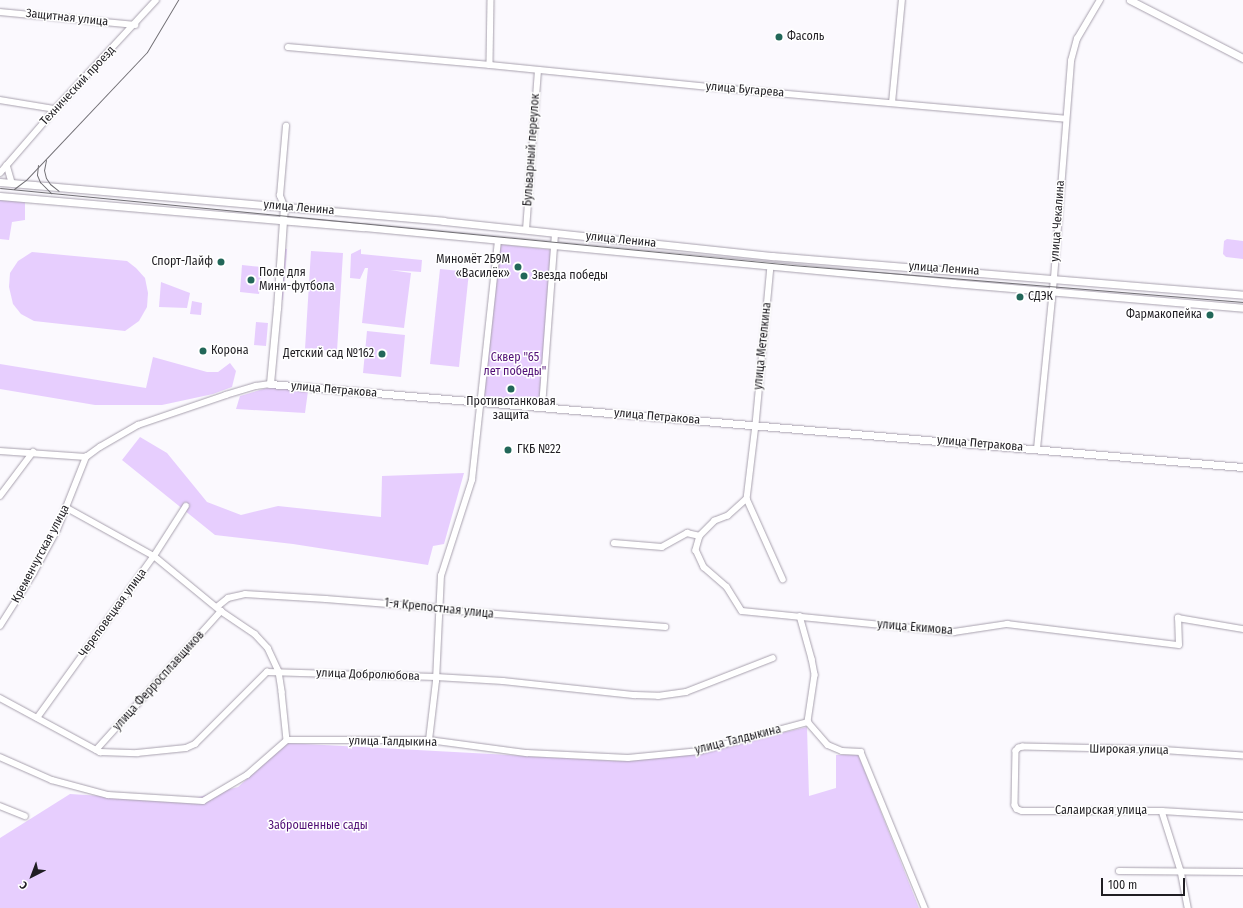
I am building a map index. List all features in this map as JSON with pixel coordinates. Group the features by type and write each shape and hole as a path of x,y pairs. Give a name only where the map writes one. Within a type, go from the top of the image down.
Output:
{"main road":[{"path":"1130,0 1243,58"},
{"name":"улица Ленина","path":"0,182 284,206 772,256 1054,278 1243,295"},
{"name":"улица Ленина","path":"0,196 283,220 1052,292 1243,308"},
{"path":"270,384 284,206"},
{"name":"улица Петракова","path":"270,384 1243,467"}],"street":[{"name":"Технический проезд","path":"0,173 55,109 135,25 156,0"},
{"path":"490,65 491,0"},
{"path":"892,103 902,0"},
{"name":"улица Чекалина","path":"1037,449 1054,278 1071,61 1077,39 1100,0"},
{"name":"Защитная улица","path":"0,12 135,25"},
{"name":"улица Бугарева","path":"288,47 1066,119"},
{"name":"Бульварный переулок","path":"526,230 538,70"},
{"path":"0,100 55,109"},
{"path":"284,206 280,196 286,126"},
{"path":"7,165 12,182"},
{"path":"542,407 555,233"},
{"path":"429,740 436,677 438,608 441,576 472,480 498,240"},
{"name":"улица Метелкина","path":"746,499 756,425 771,266"},
{"name":"улица Петракова","path":"86,457 138,425 248,388 270,384"},
{"path":"0,451 33,452 86,457"},
{"path":"0,496 33,452"},
{"name":"Кременчугская улица","path":"0,626 33,574 67,508 86,457"},
{"path":"614,543 662,547 687,533 700,536 715,521 728,516 746,499 783,579"},
{"name":"Череповецкая улица","path":"37,718 154,556 186,506"},
{"path":"0,757 52,780 108,795 203,801 247,775 287,740 279,672 268,648 259,639 219,609 154,556 67,508"},
{"name":"улица Екимова","path":"700,536 696,550 704,567 727,587 742,611 954,632 1007,624 1179,645 1178,618 1243,629"},
{"name":"1-я Крепостная улица","path":"219,609 228,598 245,594 665,627"},
{"name":"улица Ферросплавщиков","path":"96,750 219,609"},
{"path":"800,616 815,675 808,722 828,746 842,751 861,752 925,908"},
{"name":"улица Добролюбова","path":"0,698 100,752 137,754 186,748 196,744 267,672 436,677 503,681 635,695 658,696 686,692 773,658"},
{"name":"улица Талдыкина","path":"287,740 429,740 527,754 628,758 700,751 808,722"},
{"name":"Широкая улица","path":"1016,751 1022,747 1038,746 1157,750 1243,756"},
{"name":"Салаирская улица","path":"1016,751 1015,805 1017,809 1162,811 1243,816"},
{"path":"0,806 25,816"},
{"path":"1162,811 1181,871 1188,908"},
{"path":"1119,870 1243,872"}],"green space":[{"path":"0,200 25,200 25,220 12,222 9,240 0,239"},
{"path":"1227,239 1243,241 1243,259 1226,257 1223,254 1224,241"},
{"name":"Сквер \"65 лет победы\"","path":"499,244 554,250 541,403 482,398"},
{"path":"282,248 287,249 283,300 278,299"},
{"path":"361,249 361,254 422,260 421,272 390,270 411,273 404,328 362,323 368,268 365,268 360,279 350,278 351,254"},
{"path":"311,251 343,253 337,351 305,349"},
{"path":"32,252 127,261 145,278 148,293 147,307 139,321 125,331 34,321 21,314 13,304 9,287 10,273 18,261"},
{"name":"Поле для Мини-футбола","path":"242,265 262,267 259,294 240,292"},
{"path":"440,269 469,272 459,367 430,364"},
{"path":"161,282 190,293 187,308 159,307"},
{"path":"192,301 202,303 201,315 190,314"},
{"path":"256,322 268,323 266,346 254,345"},
{"path":"367,331 405,335 401,377 363,373"},
{"path":"153,357 207,372 218,372 230,363 236,371 232,387 213,394 162,405 95,405 0,389 0,364 146,388"},
{"path":"270,387 308,391 305,413 236,409 240,396"},
{"path":"140,437 167,453 207,502 241,515 278,506 381,517 382,476 464,473 444,544 433,546 428,565 293,544 215,535 122,460"},
{"name":"Заброшенные сады","path":"807,727 809,796 836,788 836,755 858,754 919,908 0,908 0,838 70,794 183,801 238,787 287,743 619,761 709,750"}],"tram line":[{"path":"14,189 26,180 147,52 178,0"},
{"path":"46,160 44,170 46,178 50,184 59,191"},
{"path":"38,165 37,175 40,182 51,193"},
{"path":"0,188 792,265 1243,302"}],"place":[{"name":"Фасоль","path":"779,37"},
{"name":"Спорт-Лайф","path":"221,262"},
{"name":"Миномёт 2Б9М «Василёк»","path":"518,267"},
{"name":"Звезда победы","path":"524,276"},
{"name":"Поле для Мини-футбола","path":"251,280"},
{"name":"СДЭК","path":"1020,297"},
{"name":"Фармакопейка","path":"1210,315"},
{"name":"Корона","path":"203,351"},
{"name":"Детский сад №162","path":"382,354"},
{"name":"Противотанковая защита","path":"511,389"},
{"name":"ГКБ №22","path":"508,450"}]}
